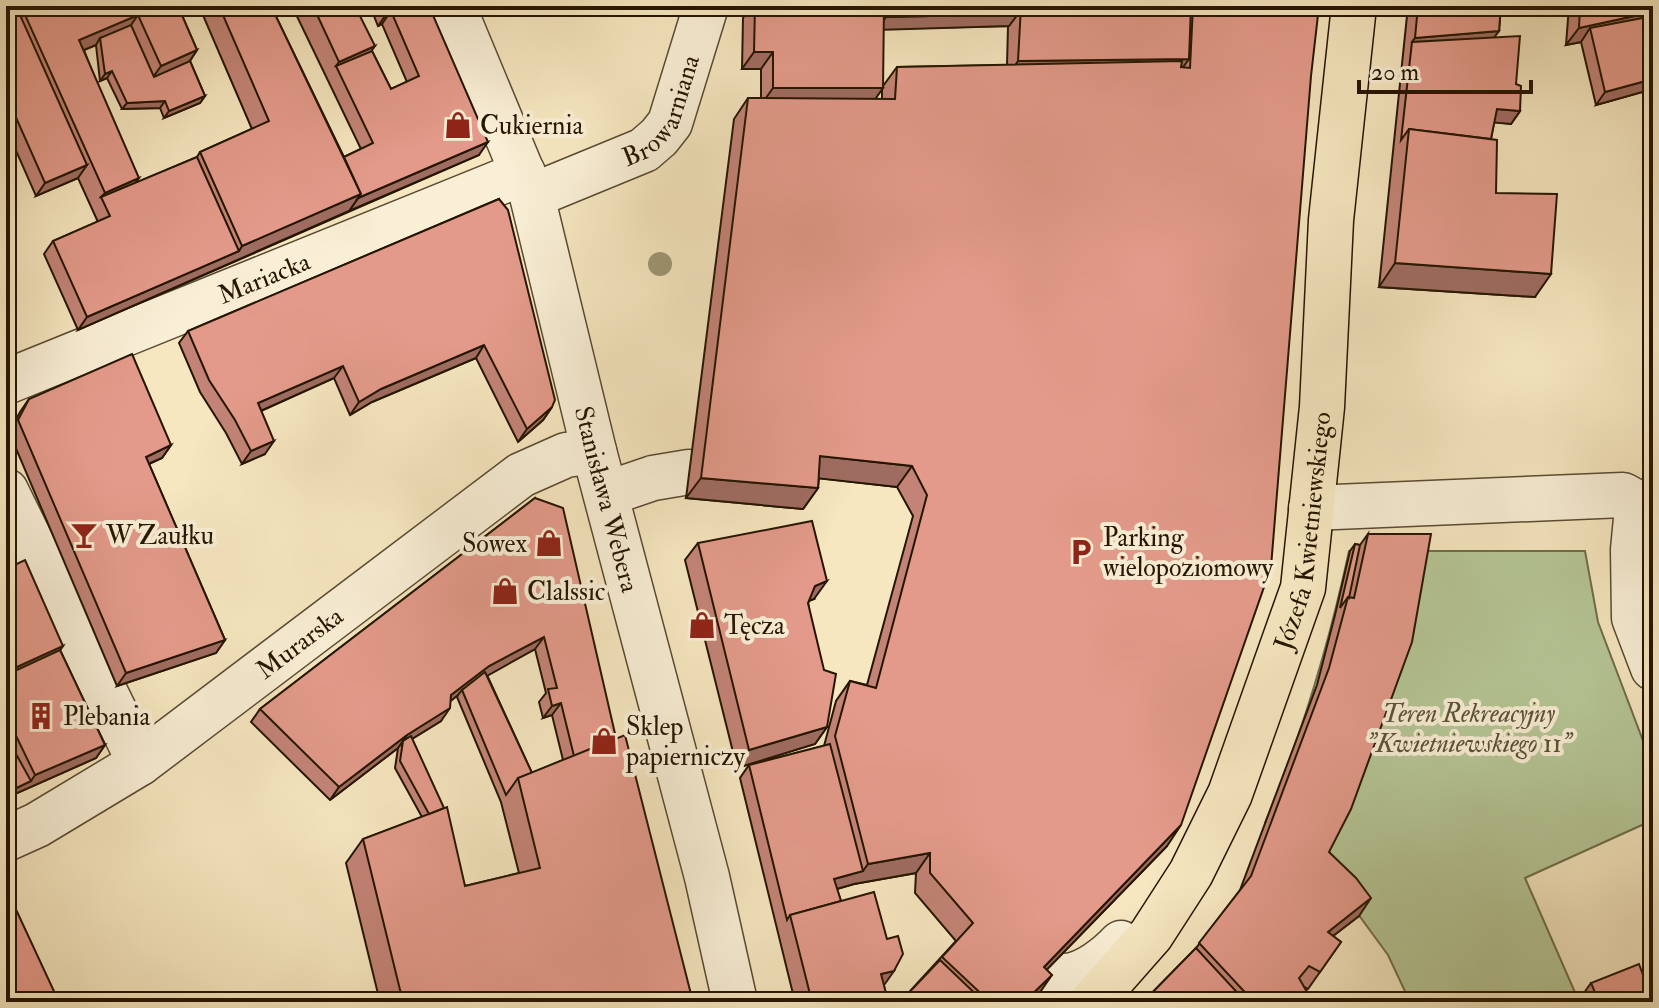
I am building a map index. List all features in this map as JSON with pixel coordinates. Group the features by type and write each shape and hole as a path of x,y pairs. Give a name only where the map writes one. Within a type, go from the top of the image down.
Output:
{"main road":[{"name":"Józefa Kwietniewskiego","path":"1092,1002 1136,939 1191,873 1230,794 1303,588 1322,407 1331,220 1354,6"}],"street":[{"name":"Stanisława Webera","path":"453,6 528,184 594,451 707,877 735,1002"},
{"name":"Browarniana","path":"528,184 644,150 659,137 670,123 706,6"},
{"name":"Mariacka","path":"6,382 528,184"},
{"name":"Murarska","path":"6,839 37,825 140,763 521,475 566,455 594,451"},
{"path":"606,494 653,478 689,472"},
{"path":"6,491 140,763"},
{"path":"1311,508 1623,495 1632,500 1637,508 1633,550 1634,618 1653,668"},
{"path":"1076,928 1136,939"},
{"path":"1045,972 1064,977 1083,971 1136,939"}],"green space":[{"name":"Teren Rekreacyjny \"Kwietniewskiego 11\"","path":"1349,551 1585,551 1598,622 1653,767 1653,820 1525,878 1577,997 1566,1002 1410,1002 1388,955 1344,895 1265,823 1313,689"}],"building":[{"path":"6,6 16,6 87,165 45,183 6,95"},
{"path":"21,6 178,6 197,50 161,66 138,15 79,40 139,178 105,193"},
{"path":"219,6 271,6 361,194 242,246 200,152 269,121"},
{"path":"313,6 355,6 375,46 339,62"},
{"path":"384,6 429,6 488,142 358,198 361,194 344,157 373,143 336,66 372,51 391,89 419,76 391,11 387,13"},
{"path":"755,6 884,6 883,88 773,88 773,52 754,52"},
{"path":"886,6 1018,6 1018,14 886,17"},
{"path":"1021,6 1191,6 1189,59 1018,61"},
{"name":"Parking wielopoziomowy","path":"1193,6 1319,6 1271,567 1181,825 1044,967 1052,975 1024,1002 990,1002 942,957 973,923 930,873 930,853 868,864 835,736 850,681 876,688 927,495 912,466 820,456 818,488 701,478 748,98 895,99 897,67 1182,61 1181,67 1190,68"},
{"path":"1418,6 1501,6 1499,31 1415,38"},
{"path":"1580,6 1653,6 1653,12 1579,28"},
{"path":"1653,16 1653,79 1605,92 1590,28"},
{"path":"131,25 154,77 190,61 205,96 169,111 165,101 127,103 112,71 105,74 100,38"},
{"path":"1520,36 1516,84 1521,86 1520,111 1497,109 1491,139 1409,129 1401,140 1412,42"},
{"path":"1409,129 1497,140 1496,193 1557,194 1551,274 1395,263"},
{"path":"197,157 239,251 87,317 53,241 110,216 101,197"},
{"path":"499,199 508,210 555,400 552,407 527,429 484,345 381,389 359,402 343,366 258,403 274,441 251,451 209,380 188,331"},
{"path":"132,354 171,445 146,457 225,640 126,673 18,420 29,399"},
{"path":"535,498 563,508 616,738 574,756 561,703 552,706 548,689 557,688 544,637 489,666 451,695 450,708 407,735 339,787 260,709"},
{"path":"812,521 827,581 815,586 808,603 824,670 836,674 827,727 749,750 698,543"},
{"path":"1368,534 1431,534 1412,642 1351,809 1329,852 1356,878 1371,898 1328,932 1341,942 1320,972 1309,966 1299,978 1307,992 1322,993 1330,1002 1254,1002 1199,943 1251,876 1329,668 1348,597 1354,598"},
{"path":"1355,544 1360,545 1349,598 1340,608"},
{"path":"25,560 63,646 6,672 6,569"},
{"name":"Plebania","path":"60,650 105,745 35,775 6,715 6,675"},
{"path":"485,672 532,773 518,778 506,795 462,690"},
{"path":"625,735 693,1002 403,1002 363,839 447,807 465,886 540,868 518,778"},
{"path":"411,736 444,808 429,814 400,761 403,741"},
{"path":"830,744 863,871 834,879 841,901 790,915 787,920 749,765"},
{"path":"16,754 31,781 6,793 6,759"},
{"path":"6,888 59,1002 6,1002"},
{"path":"874,892 887,939 898,936 903,954 894,971 881,974 887,997 871,1002 812,1002 790,915"},
{"path":"1196,948 1246,1002 1143,1002"},
{"path":"940,960 984,1002 900,1002"},
{"path":"1639,964 1653,1002 1599,1002 1591,983"}],"place":[{"name":"Cukiernia","path":"458,125"},
{"name":"W Zaułku","path":"84,535"},
{"name":"Sowex","path":"549,543"},
{"name":"Parking wielopoziomowy","path":"1081,552"},
{"name":"Clalssic","path":"505,591"},
{"name":"Tęcza","path":"702,625"},
{"name":"Plebania","path":"41,716"},
{"name":"Sklep papierniczy","path":"604,741"}]}
